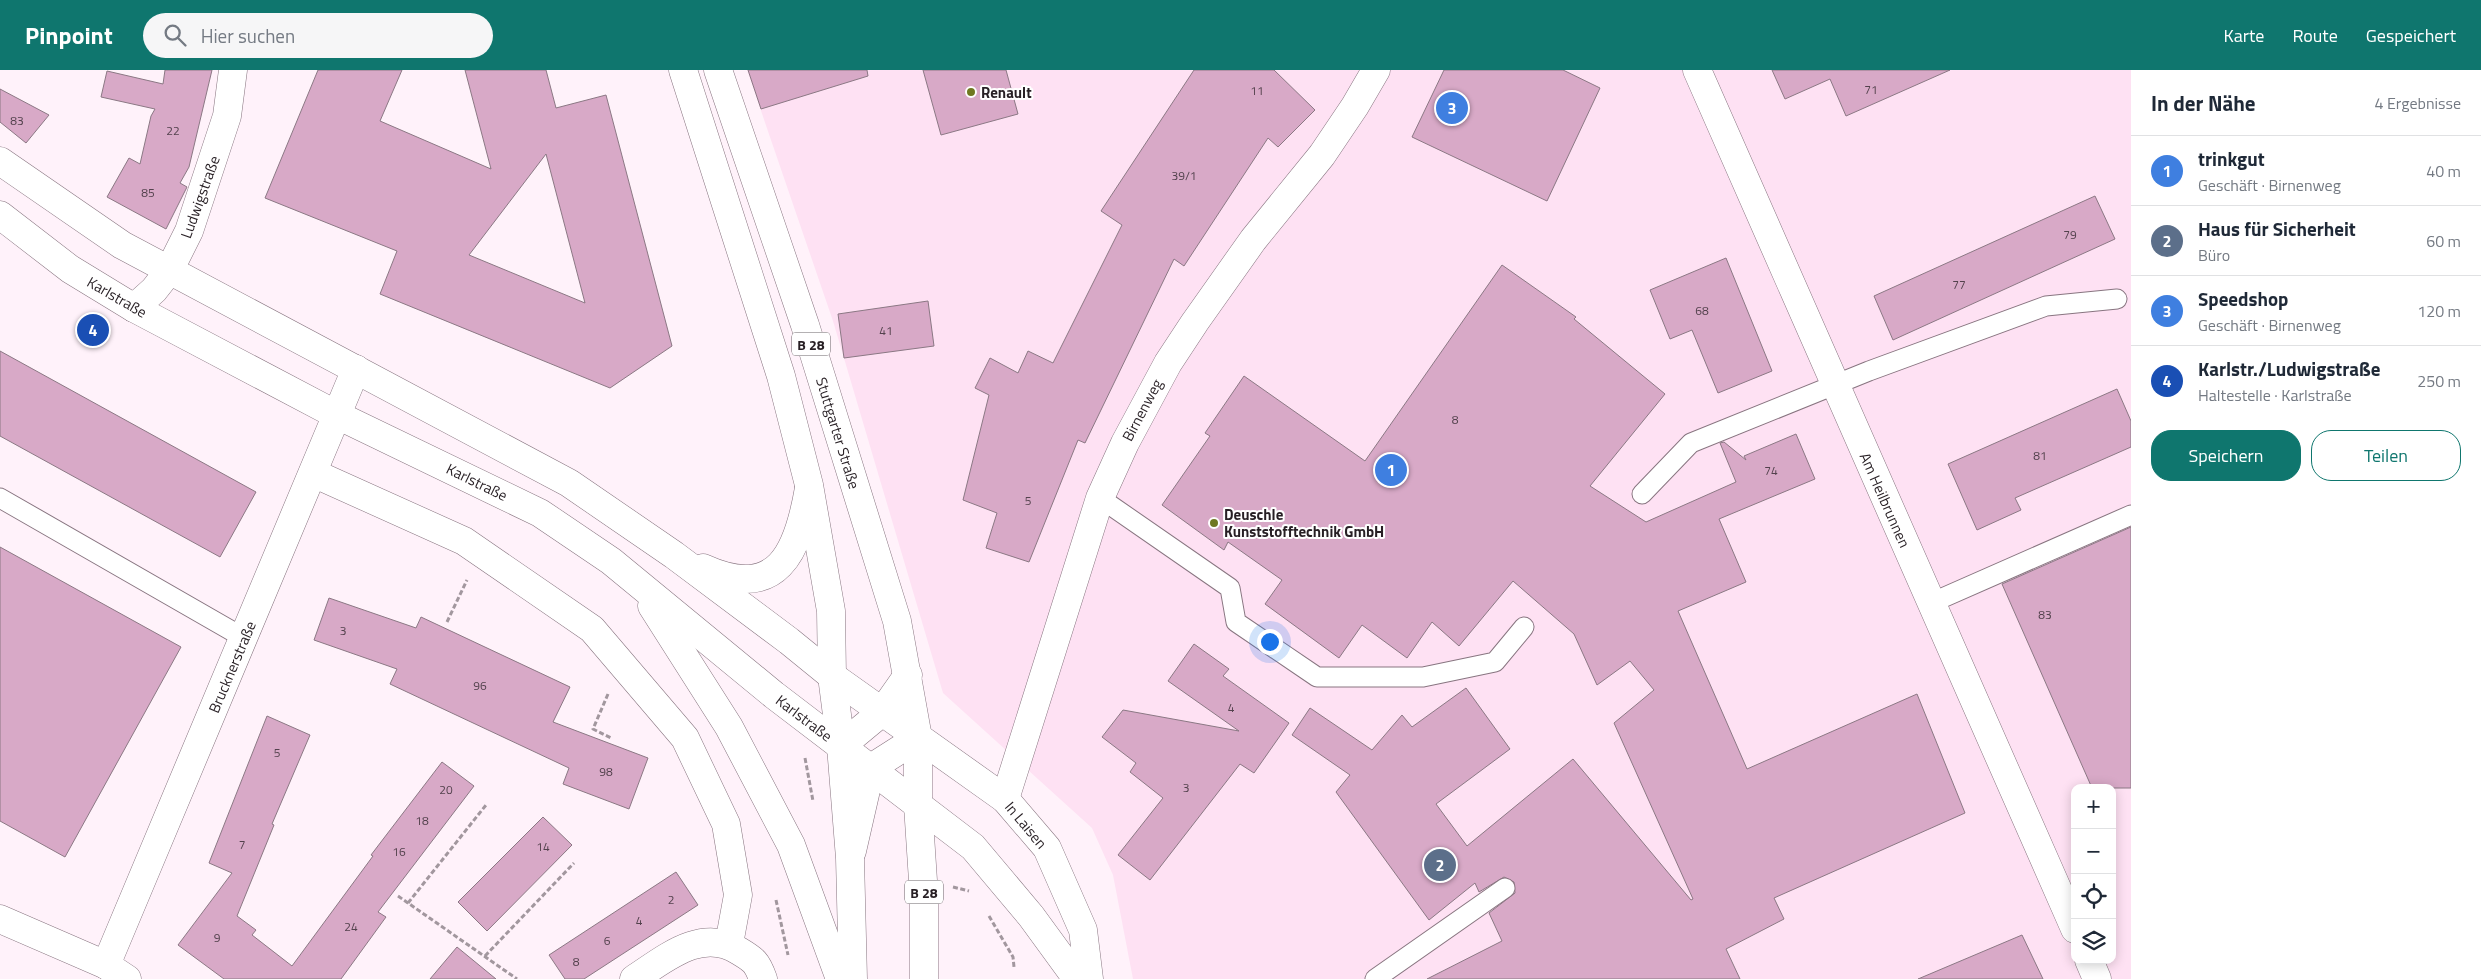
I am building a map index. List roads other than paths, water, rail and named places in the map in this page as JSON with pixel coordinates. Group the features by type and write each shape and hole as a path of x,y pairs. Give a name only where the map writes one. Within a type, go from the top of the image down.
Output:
{"main road":[{"name":"Ludwigstraße","path":"134,308 154,290 169,271 190,231 227,116 233,70"},
{"name":"B 28","path":"683,70 781,376 809,485 831,611 832,676 841,746 850,858 853,979"},
{"name":"Stuttgarter Straße","path":"718,70 805,325 897,621 918,738 918,805"},
{"name":"Birnenweg","path":"1004,799 1036,704 1100,498 1125,443 1168,364 1253,240 1322,155 1355,106 1376,70"},
{"name":"Am Heilbrunnen","path":"1697,70 1834,386 2071,920"},
{"path":"0,161 100,231 169,271 569,483 674,555 781,635 832,676 918,738 871,768 850,858"},
{"name":"Karlstraße","path":"0,215 70,270 134,308 337,414 540,513 611,561 638,586 766,689 918,805"},
{"name":"Brucknerstraße","path":"116,972 244,638 356,369"},
{"path":"313,473 464,541 592,629 685,738 726,824 738,895 729,944"},
{"path":"674,555 717,574 736,579 756,579 770,573 790,555 802,524 809,485"},
{"path":"638,586 730,727 791,844 840,979"},
{"path":"841,746 882,712 908,675"},
{"name":"In Laisen","path":"918,738 1004,799 1047,848 1083,930 1089,979"},
{"path":"918,805 972,847 1032,916 1077,979"},
{"name":"B 28","path":"918,805 924,896 924,979"},
{"path":"0,919 116,972"},
{"path":"634,979 671,955 704,941 729,944 757,962 763,979"},
{"path":"2090,964 2097,979"}],"lane":[{"path":"1642,494 1691,443 1834,386 2046,306 2117,299"},
{"path":"0,498 244,638"},
{"path":"1100,498 1230,588 1236,622 1317,676 1423,676 1495,662 1524,627"},
{"path":"1931,603 2131,515"},
{"path":"1376,979 1505,888"}],"place":[{"name":"Renault","path":"971,92"},
{"name":"Speedshop","path":"1452,108"},
{"name":"Karlstr./Ludwigstraße","path":"93,330"},
{"name":"trinkgut","path":"1391,470"},
{"name":"Deuschle Kunststofftechnik GmbH","path":"1214,523"},
{"name":"Haus für Sicherheit","path":"1440,865"}]}
